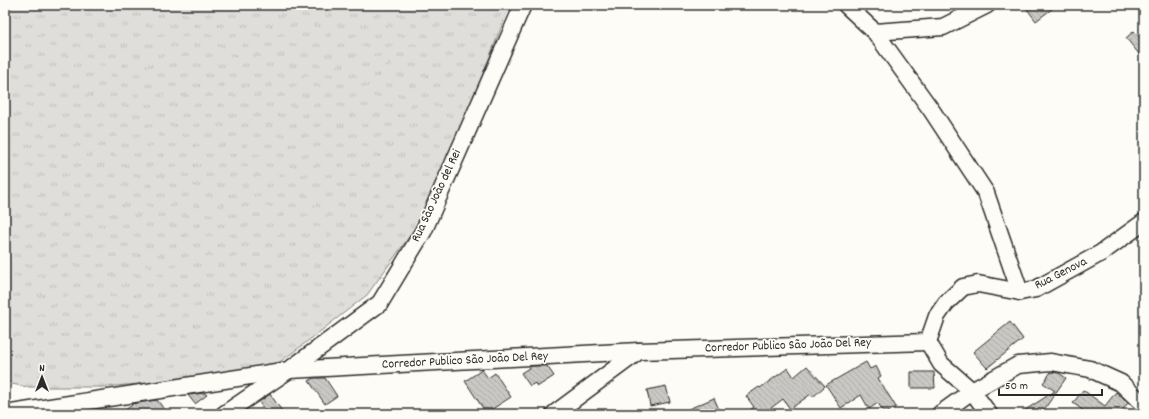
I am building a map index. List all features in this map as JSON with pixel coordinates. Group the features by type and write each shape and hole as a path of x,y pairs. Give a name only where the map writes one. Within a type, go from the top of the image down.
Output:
{"street":[{"name":"Rua São João del Rei","path":"224,414 289,370 380,302 424,230 523,5"},
{"path":"846,5 875,32 932,111 986,193 1020,292"},
{"path":"875,32 943,27 987,5"},
{"name":"Rua Genova","path":"928,342 937,316 946,302 963,286 978,284 1020,292 1036,289 1102,253 1144,222"},
{"name":"Corredor Publico São João Del Rey","path":"5,414 289,370 639,351 928,342"},
{"path":"928,342 941,364 972,391 989,414"},
{"path":"554,414 639,351"},
{"path":"940,414 972,391 1018,366 1051,362 1090,369 1121,383 1144,405"}],"green space":[{"path":"5,5 510,5 430,208 367,295 265,373 104,387 27,387 12,384 5,379"}],"building":[{"path":"1024,5 1057,5 1036,21"},
{"path":"1134,31 1144,43 1144,60 1126,38"},
{"path":"1010,322 1023,339 987,368 973,352"},
{"path":"866,362 870,369 876,366 881,376 878,378 896,407 885,414 878,403 869,409 861,395 841,408 826,385"},
{"path":"532,366 547,366 554,376 537,387 535,383 530,386 521,373"},
{"path":"807,366 825,386 813,397 811,394 790,409 783,399 763,414 745,414 754,407 746,396 788,368 794,377"},
{"path":"482,370 488,378 495,373 511,397 486,413 465,381"},
{"path":"911,372 934,372 935,388 911,388"},
{"path":"1051,372 1059,373 1066,378 1041,414 1019,414 1055,391 1043,383"},
{"path":"313,378 325,378 337,396 325,404 309,381"},
{"path":"666,386 670,402 650,406 647,390"},
{"path":"1083,390 1105,406 1116,392 1128,403 1119,414 1088,414 1073,403"},
{"path":"204,393 207,395 195,404 188,395"},
{"path":"270,394 284,414 267,414 259,402"},
{"path":"714,398 721,414 677,414"},
{"path":"157,400 168,414 120,414 132,405 131,404"}]}
